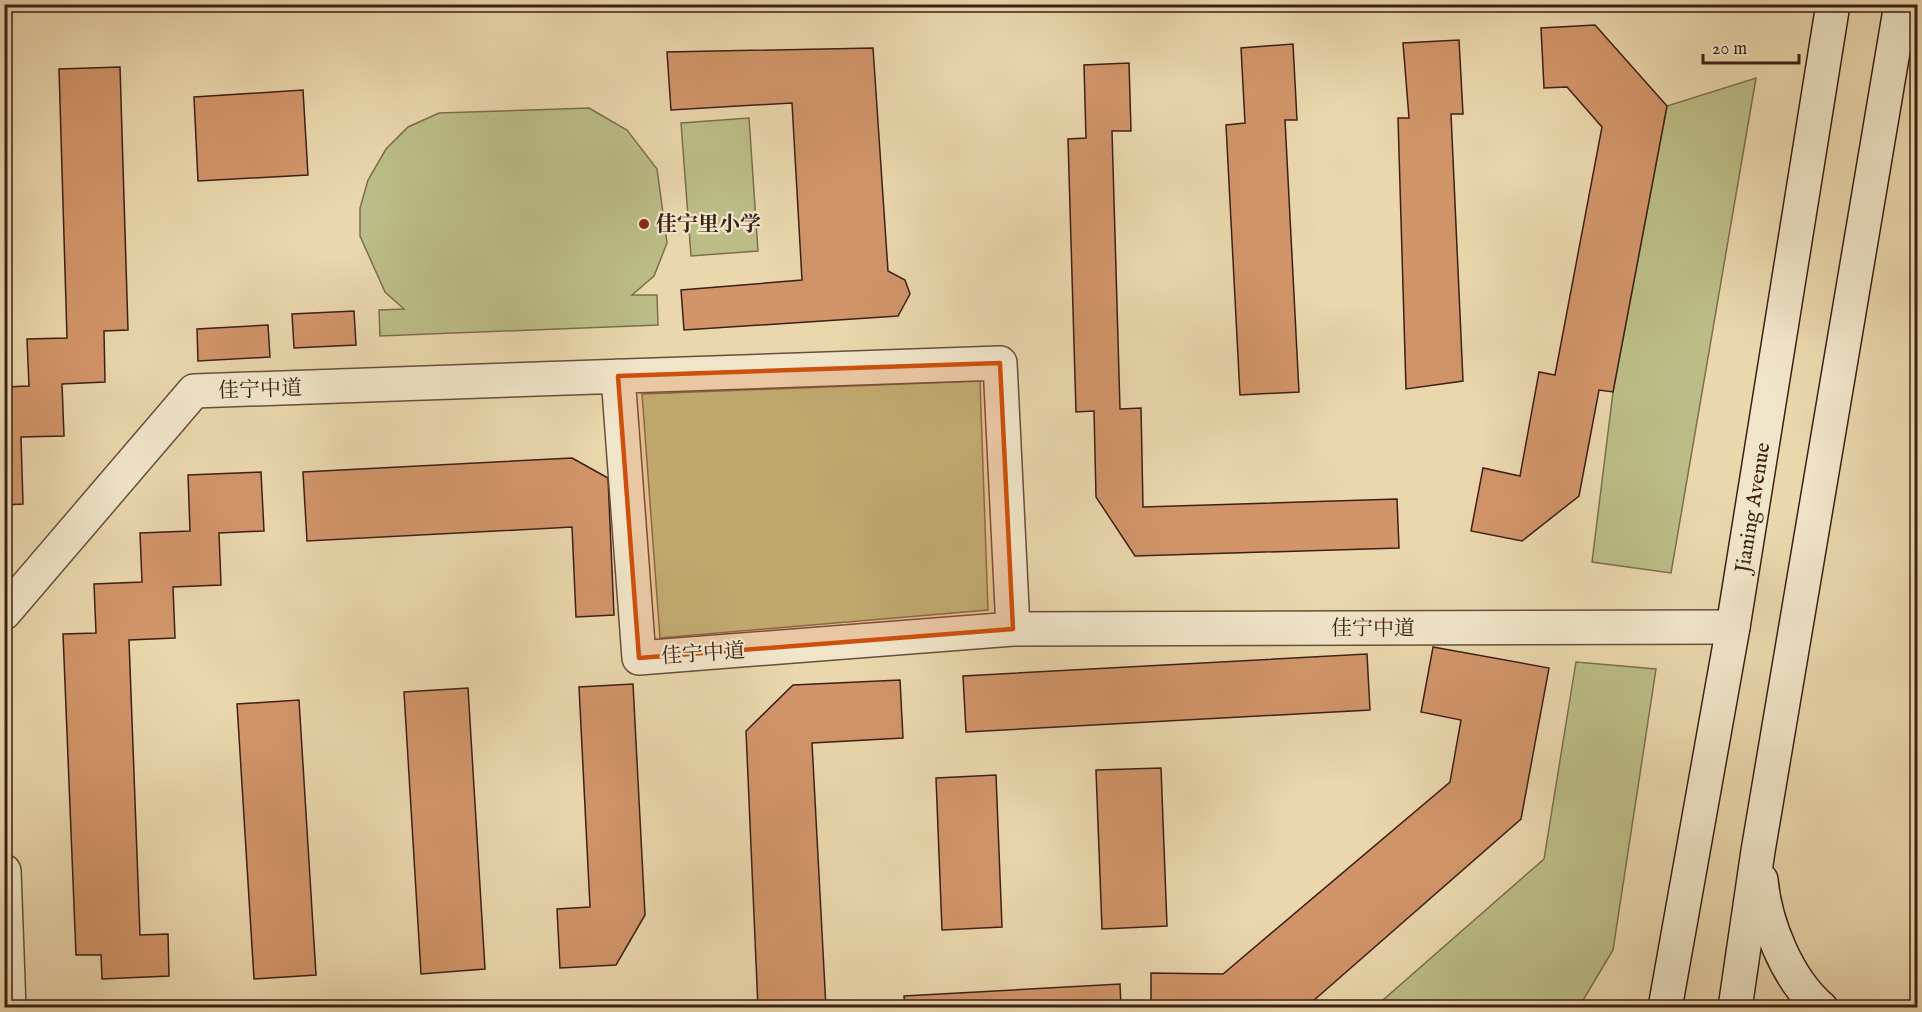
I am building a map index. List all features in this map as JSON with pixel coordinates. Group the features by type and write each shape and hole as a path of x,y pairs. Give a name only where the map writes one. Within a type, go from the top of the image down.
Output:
{"street":[{"name":"Jianing Avenue","path":"1665,1008 1733,627 1833,4"},
{"path":"1735,1008 1758,852 1901,4"},
{"name":"佳宁中道","path":"4,613 194,391 1000,363 1013,629"},
{"name":"佳宁中道","path":"618,376 639,658 1013,629 1733,627"},
{"path":"1758,852 1762,891 1770,922 1797,979 1821,1008"},
{"path":"4,872 9,1008"},
{"path":"1687,892 1688,1008"}],"highlighted area":[{"path":"1000,363 1013,629 639,658 618,376"}],"green space":[{"path":"1756,78 1671,573 1592,562 1613,392 1667,106"},
{"path":"589,108 627,130 657,169 667,243 654,276 632,295 657,295 658,325 380,336 379,310 404,309 385,292 360,236 360,208 368,180 386,149 408,127 439,113"},
{"path":"749,118 758,251 691,256 681,123"},
{"path":"980,381 988,610 660,638 642,394"},
{"path":"1576,662 1656,669 1613,950 1579,1007 1375,1007 1544,859"}],"building":[{"path":"1595,25 1667,106 1613,392 1599,390 1579,496 1522,541 1471,531 1483,468 1520,476 1539,372 1555,375 1602,127 1567,87 1544,88 1541,28"},
{"path":"1459,40 1463,114 1451,114 1463,381 1406,389 1398,118 1409,118 1403,43"},
{"path":"1293,44 1297,120 1285,120 1299,392 1240,395 1226,125 1245,123 1241,48"},
{"path":"873,48 888,271 905,280 910,294 898,316 684,330 681,290 802,280 792,103 671,110 667,52"},
{"path":"1129,63 1131,131 1112,131 1120,409 1141,408 1143,507 1397,499 1399,548 1135,556 1096,497 1094,411 1076,412 1068,139 1086,138 1084,65"},
{"path":"120,67 128,330 104,331 105,382 62,384 64,436 21,437 23,504 4,505 4,387 29,386 27,339 67,338 59,69"},
{"path":"303,90 308,175 198,181 194,97"},
{"path":"354,311 356,345 294,348 292,314"},
{"path":"268,325 270,357 198,361 197,329"},
{"path":"572,458 608,478 614,615 576,617 572,527 307,541 303,472"},
{"path":"261,472 264,531 219,533 221,585 173,587 175,638 129,640 140,935 168,934 169,976 102,979 101,955 76,955 63,634 96,633 94,584 142,582 140,533 190,531 188,475"},
{"path":"1433,647 1549,668 1521,819 1305,1008 1151,1008 1151,973 1223,974 1450,782 1461,720 1421,712"},
{"path":"1367,654 1370,710 966,732 963,676"},
{"path":"900,680 903,738 812,743 826,1008 758,1008 746,731 793,685"},
{"path":"633,684 645,915 616,965 560,968 557,909 590,907 579,687"},
{"path":"468,688 485,969 421,974 404,692"},
{"path":"299,700 316,975 254,979 237,704"},
{"path":"1161,768 1167,926 1102,929 1096,770"},
{"path":"996,775 1002,927 942,930 936,778"},
{"path":"1120,984 1121,1008 905,1008 904,996"}],"place":[{"name":"佳宁里小学","path":"644,224"}]}
